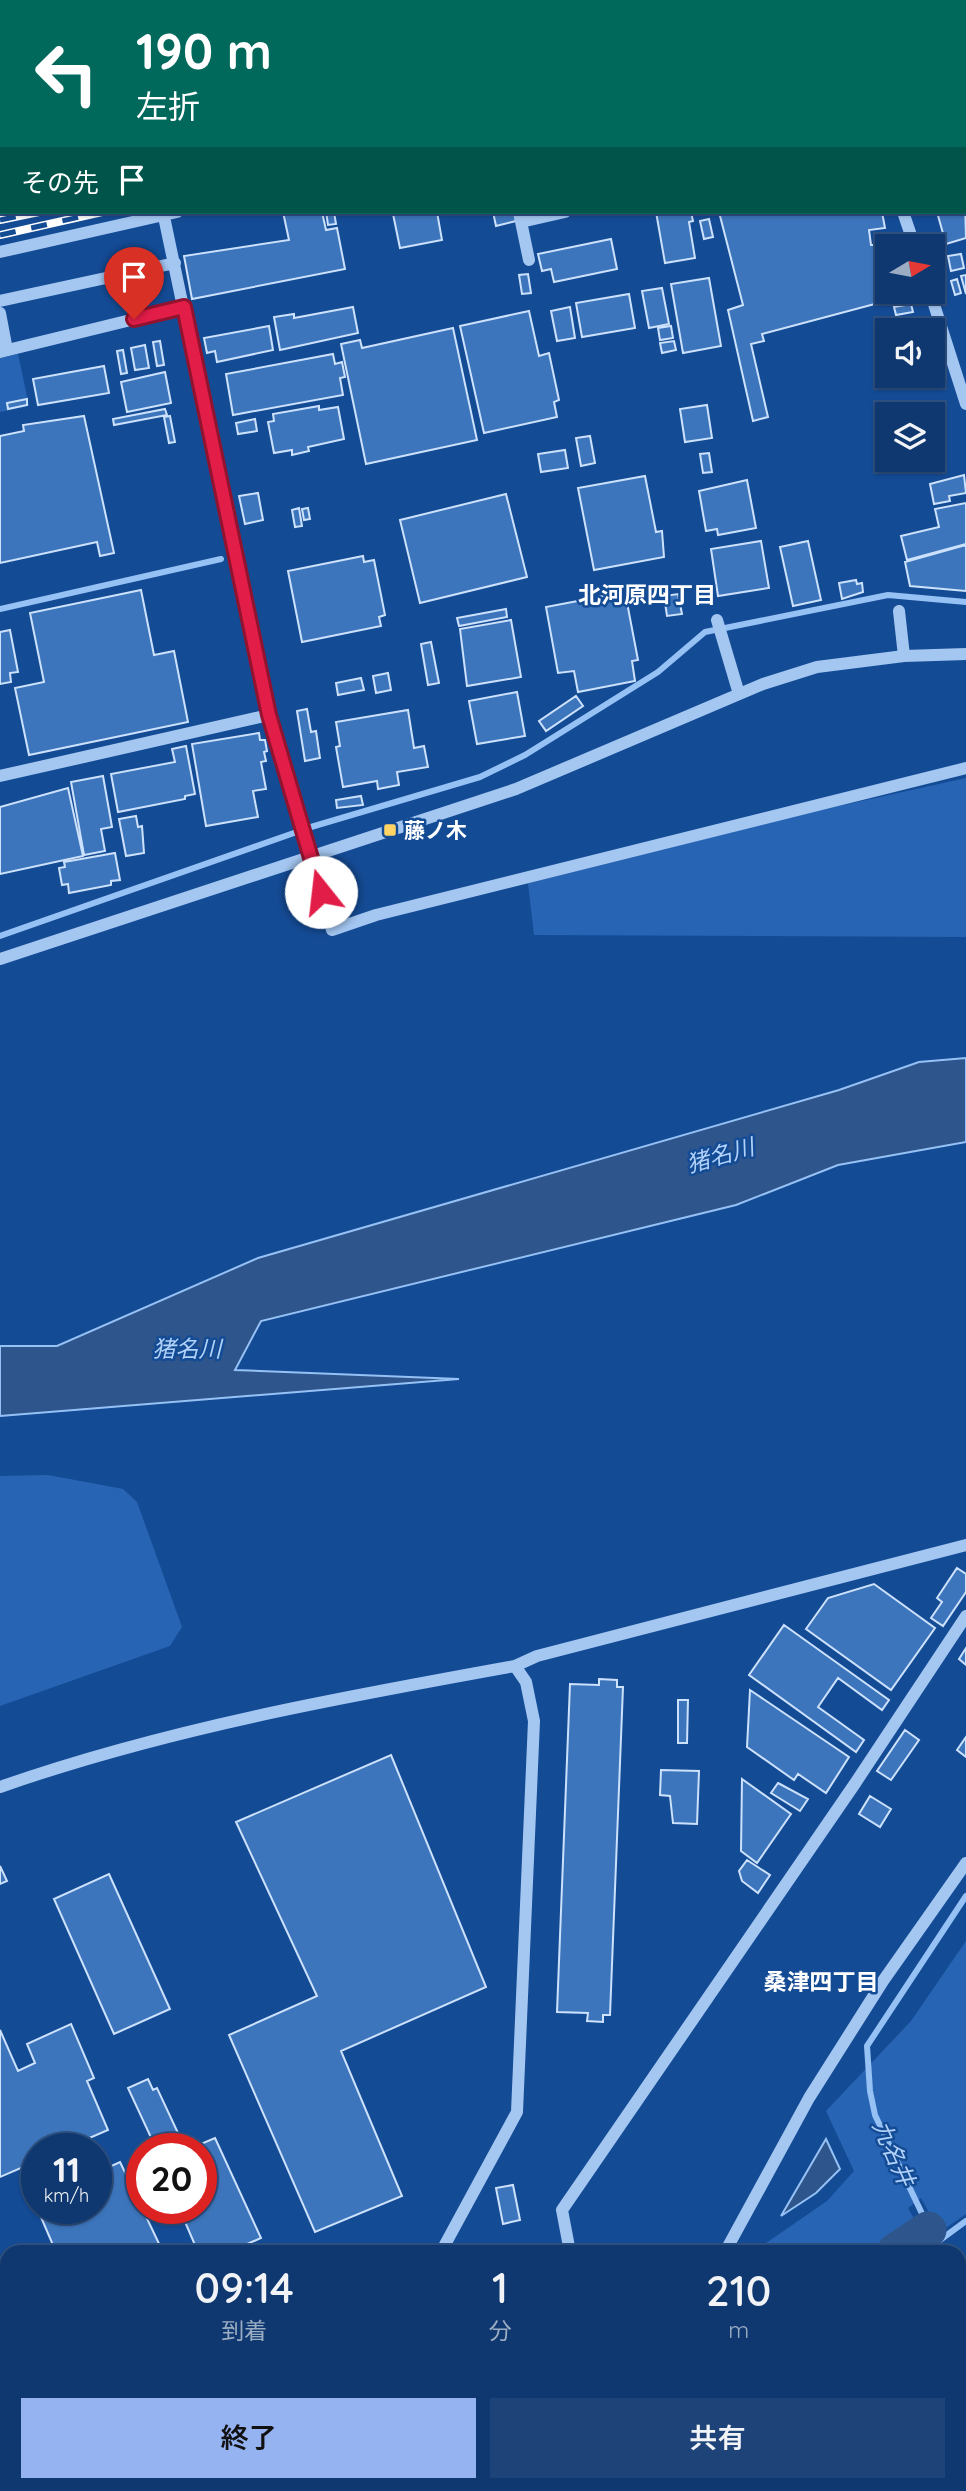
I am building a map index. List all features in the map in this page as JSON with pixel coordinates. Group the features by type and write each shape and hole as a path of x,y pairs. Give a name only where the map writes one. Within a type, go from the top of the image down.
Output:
{"street":[{"path":"0,252 164,214"},
{"path":"168,214 175,263 269,715 332,930 376,915 966,768"},
{"path":"529,260 520,217 547,214"},
{"path":"904,214 911,234"},
{"path":"0,301 175,263"},
{"path":"935,304 961,364 966,404"},
{"path":"0,313 4,351 184,307"},
{"path":"899,611 904,656"},
{"path":"717,620 739,694"},
{"path":"0,959 516,789 739,694 817,667 904,656 966,654"},
{"path":"0,776 269,715"},
{"path":"0,1787 66,1764 343,1697 515,1666 537,1656 702,1611 966,1545"},
{"path":"569,2245 562,2210 854,1785 966,1615"},
{"path":"446,2245 517,2112 534,1721 526,1682 515,1666"},
{"path":"731,2245 817,2087 883,1980 966,1863"}],"shaded area":[{"path":"18,354 29,406 0,412 0,358"},
{"path":"966,778 966,937 534,935 527,875"},
{"path":"48,1475 123,1489 137,1502 182,1627 170,1646 0,1706 0,1476"},
{"path":"966,1941 966,2214 940,2232 921,2198 908,2208 919,2228 892,2245 763,2245 827,2201 854,2171 826,2111 911,2021"}],"water":[{"name":"猪名川","path":"966,1058 966,1142 838,1165 736,1205 261,1321 235,1370 459,1379 0,1416 0,1346 57,1346 258,1258 839,1090 919,1062"},
{"path":"826,2139 840,2169 816,2193 781,2216"}],"building":[{"path":"283,214 322,214 326,230 337,228 345,269 192,299 184,256 289,240"},
{"path":"326,214 334,214 336,224 328,225"},
{"path":"393,214 437,214 442,240 400,248"},
{"path":"493,214 514,214 516,221 496,226"},
{"path":"656,214 691,214 693,221 689,222 695,258 665,263"},
{"path":"720,214 882,214 885,228 869,230 871,245 875,245 875,304 762,334 764,341 751,344 768,417 753,421 728,310 743,305"},
{"path":"938,214 965,214 966,238 946,244"},
{"path":"709,219 713,237 704,239 700,221"},
{"path":"611,239 617,269 554,282 551,269 542,271 538,254"},
{"path":"961,254 964,268 951,271 948,256"},
{"path":"528,274 531,293 522,294 519,275"},
{"path":"966,275 966,294 961,276"},
{"path":"709,278 721,346 683,353 671,284"},
{"path":"957,279 961,293 955,295 951,281"},
{"path":"662,288 669,324 649,328 642,291"},
{"path":"629,294 635,328 582,337 576,303"},
{"path":"911,304 913,312 896,315 894,307"},
{"path":"353,307 358,333 280,350 274,317 294,314 294,318"},
{"path":"570,307 575,338 557,341 551,311"},
{"path":"529,311 539,356 549,353 559,400 554,402 557,417 484,433 460,326"},
{"path":"269,326 273,350 217,362 215,351 207,353 204,338"},
{"path":"671,326 673,338 660,340 658,328"},
{"path":"453,328 477,440 366,464 341,344 360,340 362,348"},
{"path":"160,341 164,365 157,366 153,342"},
{"path":"674,341 676,350 662,353 660,343"},
{"path":"145,345 149,368 135,370 131,348"},
{"path":"123,350 127,373 121,374 117,351"},
{"path":"333,354 335,364 342,362 345,377 340,378 343,395 233,415 226,374"},
{"path":"104,366 109,393 38,405 33,379"},
{"path":"165,372 171,403 127,412 121,382"},
{"path":"27,399 27,405 8,409 7,403"},
{"path":"707,405 712,438 685,442 680,409"},
{"path":"319,406 319,410 338,407 344,439 308,447 309,451 292,455 292,450 274,453 268,422 274,421 273,414"},
{"path":"165,409 167,415 114,425 113,419"},
{"path":"84,416 114,553 100,556 97,542 0,563 0,436 24,431 23,425"},
{"path":"170,416 175,442 169,443 164,417"},
{"path":"255,419 257,431 238,434 236,423"},
{"path":"590,436 595,463 581,466 576,438"},
{"path":"565,450 568,468 541,472 538,454"},
{"path":"709,453 712,472 703,473 700,454"},
{"path":"964,475 966,493 949,496 950,501 934,504 930,484"},
{"path":"645,476 656,532 662,531 664,557 594,570 578,488"},
{"path":"747,480 756,528 718,535 717,529 706,531 699,491"},
{"path":"258,493 263,520 245,524 239,496"},
{"path":"506,494 527,577 420,603 400,520"},
{"path":"966,503 966,544 907,560 901,536 939,527 935,509"},
{"path":"299,508 302,526 295,527 292,510"},
{"path":"308,508 310,519 304,520 302,509"},
{"path":"761,541 769,588 718,596 711,549"},
{"path":"808,541 821,600 793,606 780,547"},
{"path":"966,545 966,591 910,586 905,562"},
{"path":"363,556 364,562 374,560 385,615 379,617 381,626 302,642 288,571"},
{"path":"856,580 857,584 862,583 863,592 842,599 839,583"},
{"path":"141,590 154,655 174,651 188,722 29,755 15,688 44,682 30,613"},
{"path":"625,592 638,660 632,661 635,681 578,692 574,671 558,673 546,607"},
{"path":"678,594 682,614 667,616 664,596"},
{"path":"506,609 507,617 459,626 457,618"},
{"path":"511,620 521,677 467,686 460,629"},
{"path":"10,630 18,672 10,673 11,682 0,684 0,632"},
{"path":"431,642 439,683 428,685 421,644"},
{"path":"388,673 391,690 376,693 373,676"},
{"path":"361,678 364,690 338,695 336,683"},
{"path":"517,692 525,736 477,744 469,701"},
{"path":"576,696 583,706 546,731 539,721"},
{"path":"307,709 311,732 316,731 320,758 305,761 297,711"},
{"path":"408,710 414,748 424,746 428,767 397,772 399,785 378,789 377,781 343,787 336,747 340,746 336,722"},
{"path":"259,733 260,740 265,740 267,751 264,752 266,761 261,762 266,789 253,791 258,817 206,826 192,744"},
{"path":"186,746 195,794 185,796 185,799 118,812 111,774 175,762 172,749"},
{"path":"103,776 112,827 101,829 105,851 84,855 71,782"},
{"path":"68,788 83,856 0,874 0,807"},
{"path":"361,796 363,805 337,808 336,800"},
{"path":"136,816 138,827 142,826 144,853 126,856 119,819"},
{"path":"115,853 120,880 111,881 111,885 69,893 68,884 62,885 59,868 65,867 64,862"},
{"path":"957,1568 966,1574 966,1592 943,1626 931,1618 942,1602 937,1598"},
{"path":"874,1584 935,1628 891,1690 806,1629 828,1598"},
{"path":"784,1625 889,1700 882,1710 838,1678 818,1707 864,1740 856,1752 749,1675"},
{"path":"966,1648 966,1665 959,1659"},
{"path":"599,1679 617,1680 617,1687 623,1687 610,2015 603,2015 603,2022 587,2021 588,2013 557,2012 570,1684 599,1685"},
{"path":"750,1690 849,1757 826,1793 798,1774 794,1780 747,1747"},
{"path":"678,1700 688,1700 687,1743 678,1743"},
{"path":"905,1730 919,1740 891,1780 877,1771"},
{"path":"966,1737 966,1757 957,1750"},
{"path":"391,1755 486,1987 341,2051 402,2196 315,2232 229,2035 317,1996 236,1822"},
{"path":"661,1770 699,1771 697,1824 673,1823 670,1796 660,1795"},
{"path":"742,1779 791,1814 757,1863 741,1851"},
{"path":"778,1783 808,1799 800,1811 771,1793"},
{"path":"870,1796 891,1809 880,1827 859,1814"},
{"path":"747,1860 770,1875 758,1893 742,1881 739,1871"},
{"path":"0,1866 7,1881 0,1884"},
{"path":"109,1874 170,2009 114,2034 54,1899"},
{"path":"71,2024 94,2078 87,2081 108,2130 101,2133 21,2133 21,2168 0,2177 0,2030 18,2071 35,2063 27,2044"},
{"path":"148,2079 153,2090 157,2088 178,2133 149,2133 128,2088"},
{"path":"217,2142 261,2238 245,2245 195,2245 186,2224 217,2224"},
{"path":"120,2162 126,2175 126,2224 150,2224 160,2245 53,2245 44,2224 112,2224 112,2166"},
{"path":"513,2185 520,2220 503,2224 496,2188"}],"waterway":[{"path":"0,609 221,559"},
{"path":"0,936 311,827 480,777 525,755 658,672 705,632 888,595 966,602"},
{"name":"九名井","path":"966,1896 867,2046 870,2091 875,2115 936,2243 966,2221"},
{"name":"九名井","path":"906,2245 928,2230"}],"railway":[{"path":"0,220 29,214"},
{"path":"0,235 93,214"}],"place":[{"name":"藤ノ木","path":"390,830"}],"district":[{"name":"北河原四丁目","path":"647,594"},
{"name":"桑津四丁目","path":"821,1981"}],"route":[{"path":"134,319 184,307 269,715 321,892"}]}
